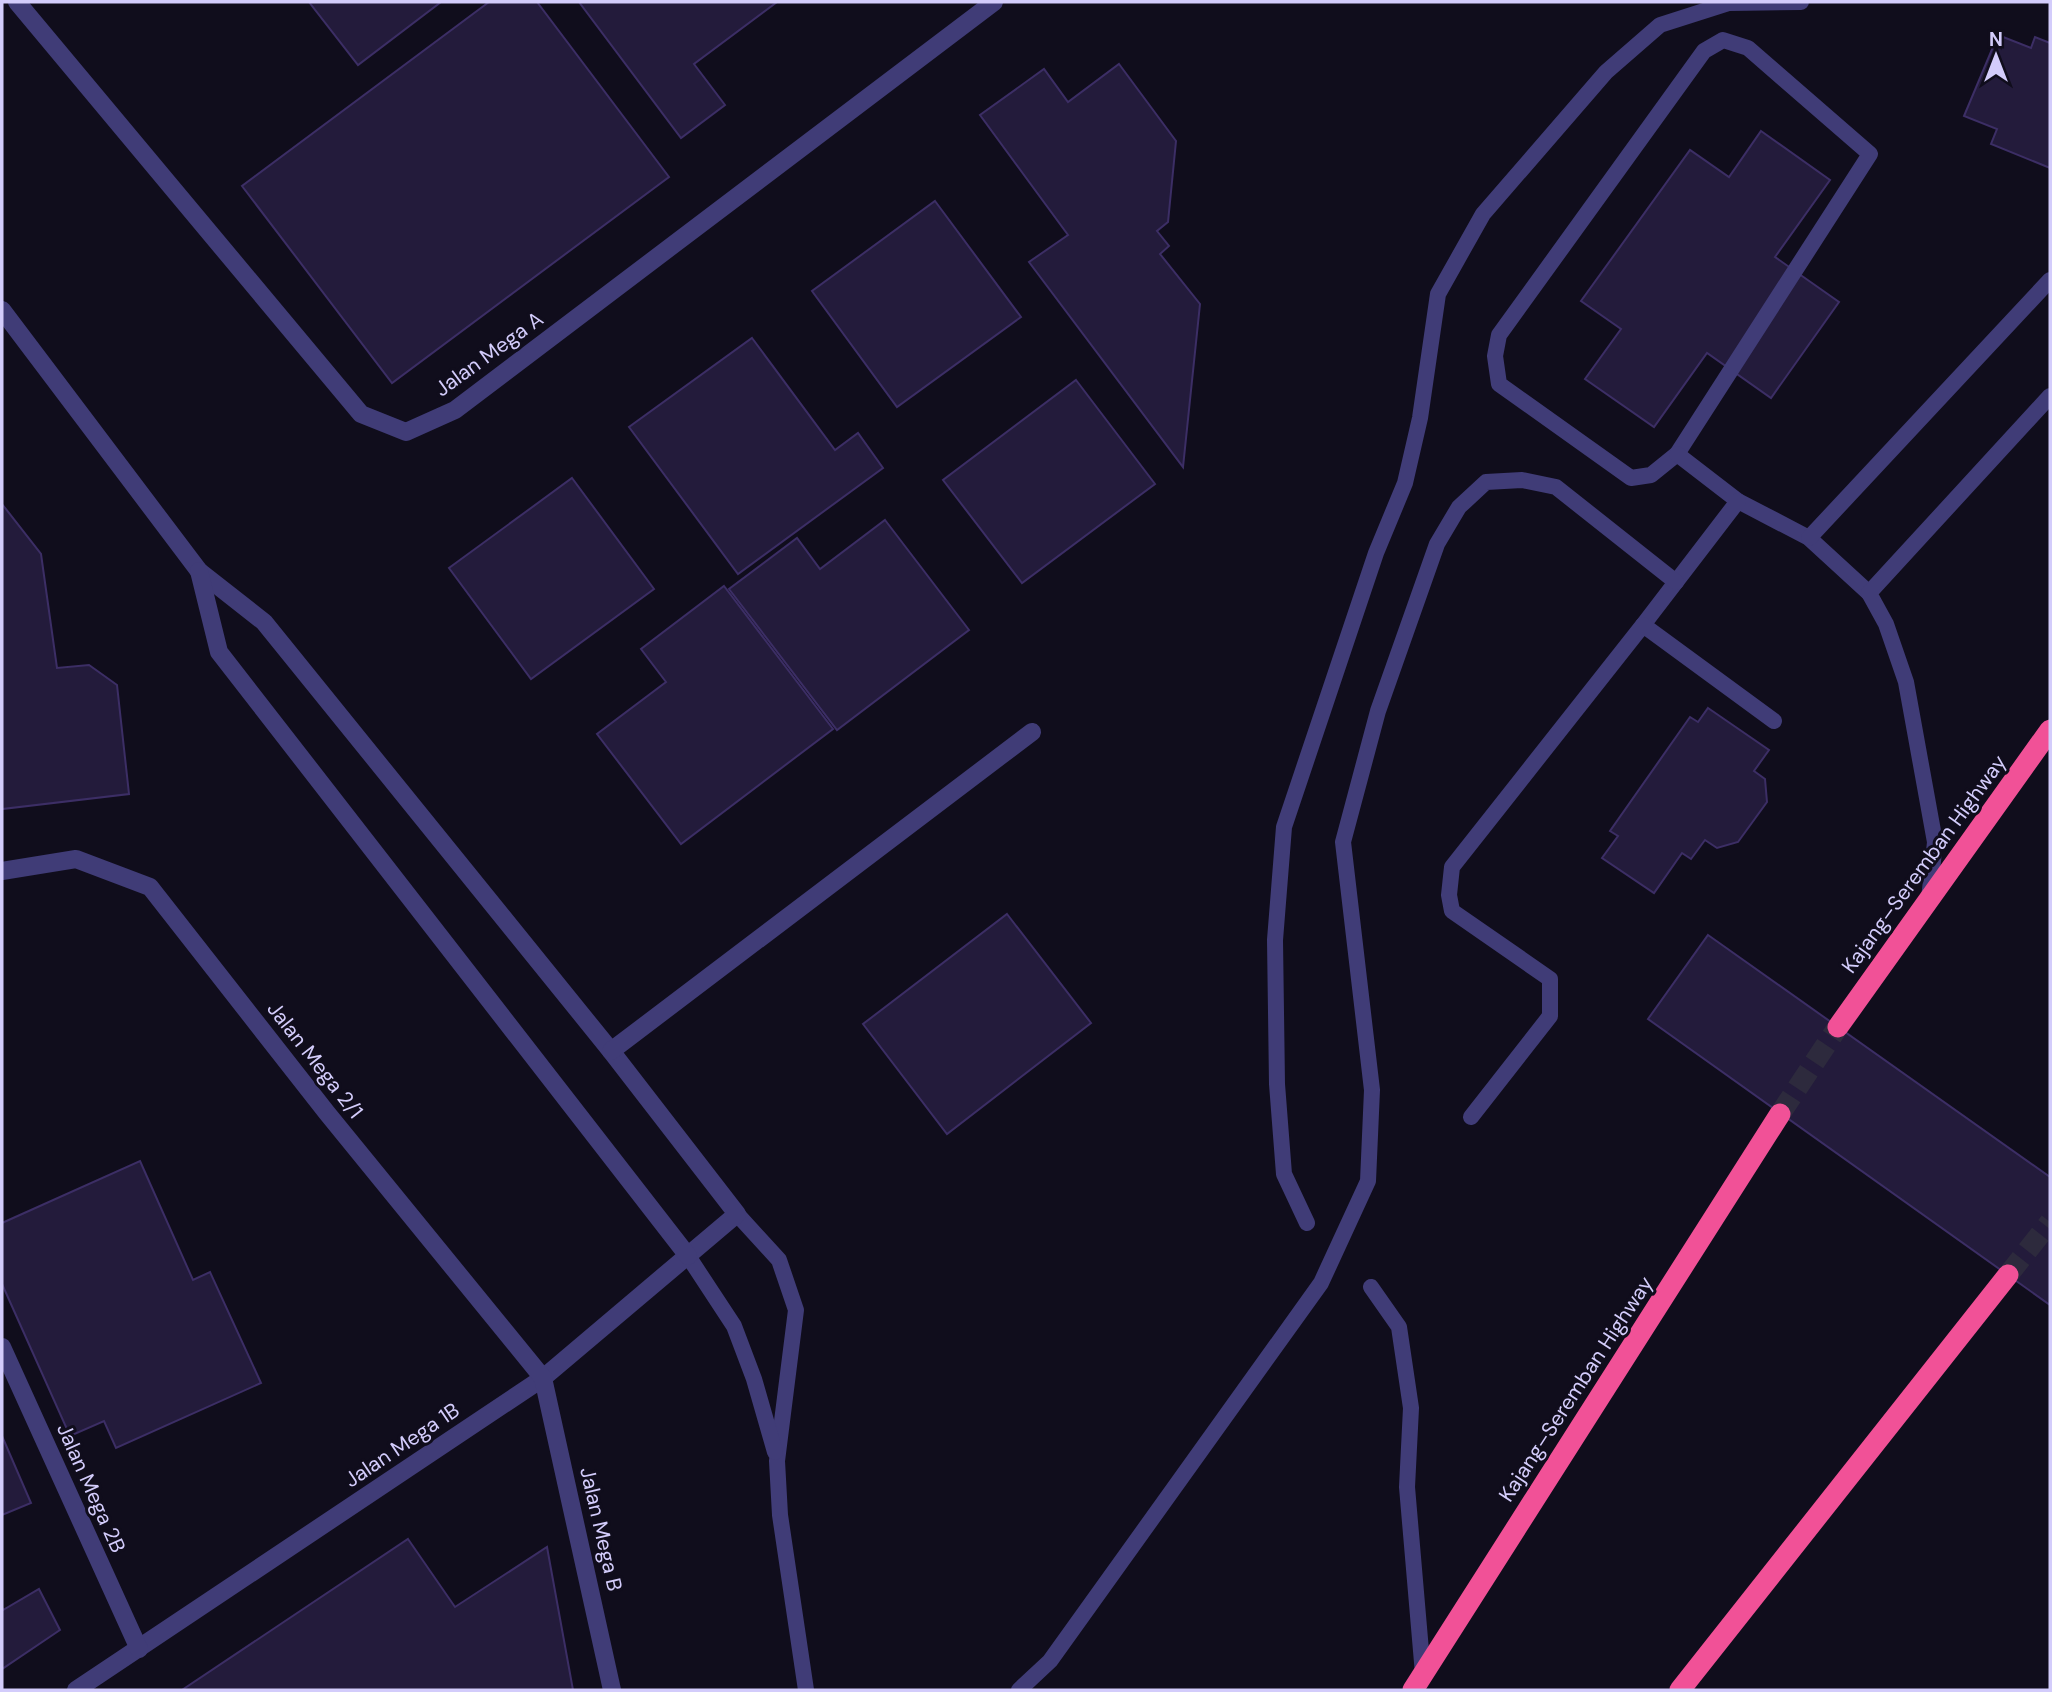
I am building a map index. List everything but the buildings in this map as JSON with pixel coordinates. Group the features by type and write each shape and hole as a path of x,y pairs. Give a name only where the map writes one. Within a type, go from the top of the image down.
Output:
{"highway":[{"name":"Kajang–Seremban Highway","path":"1838,1027 2050,730"},
{"name":"Kajang–Seremban Highway","path":"1418,1682 1780,1114"},
{"path":"1680,1690 2008,1275"}],"street":[{"name":"Jalan Mega A","path":"17,2 361,414 406,432 455,410 994,2"},
{"path":"2,310 199,571 264,622 611,1051 737,1214"},
{"path":"199,571 219,652 688,1256"},
{"path":"611,1051 1032,732"},
{"name":"Jalan Mega 2/1","path":"2,871 76,859 150,887 327,1113 543,1378"},
{"name":"Jalan Mega 1B","path":"76,1690 543,1378 737,1214"},
{"name":"Jalan Mega 2B","path":"2,1347 139,1649"},
{"name":"Jalan Mega B","path":"543,1378 612,1690"}],"lane":[{"path":"1307,1223 1284,1174 1276,1084 1275,940 1284,827 1376,554 1405,483 1420,418 1438,294 1483,214 1606,72 1660,26 1729,3 1801,2"},
{"path":"1723,40 1748,48 1870,153 1677,454 1651,475 1631,478 1499,384 1495,356 1499,335 1704,51 1723,40"},
{"path":"1809,538 2050,280"},
{"path":"1869,593 2050,396"},
{"path":"1677,454 1738,501 1809,538 1869,593 1886,624 1906,682 1935,842 1929,899"},
{"path":"1019,1690 1050,1661 1321,1283 1368,1181 1373,1090 1343,842 1378,711 1437,544 1458,507 1486,482 1522,480 1556,488 1676,582"},
{"path":"1471,1117 1550,1016 1552,995 1550,979 1452,911 1449,895 1452,867 1738,501"},
{"path":"1643,625 1774,722"},
{"path":"737,1214 779,1260 796,1310 777,1461 780,1516 806,1690"},
{"path":"688,1256 734,1326 754,1379 777,1461"},
{"path":"1371,1287 1399,1327 1411,1408 1407,1487 1418,1682"}],"tunnel":[{"path":"1780,1114 1838,1027"},
{"path":"2008,1275 2050,1222"}]}
